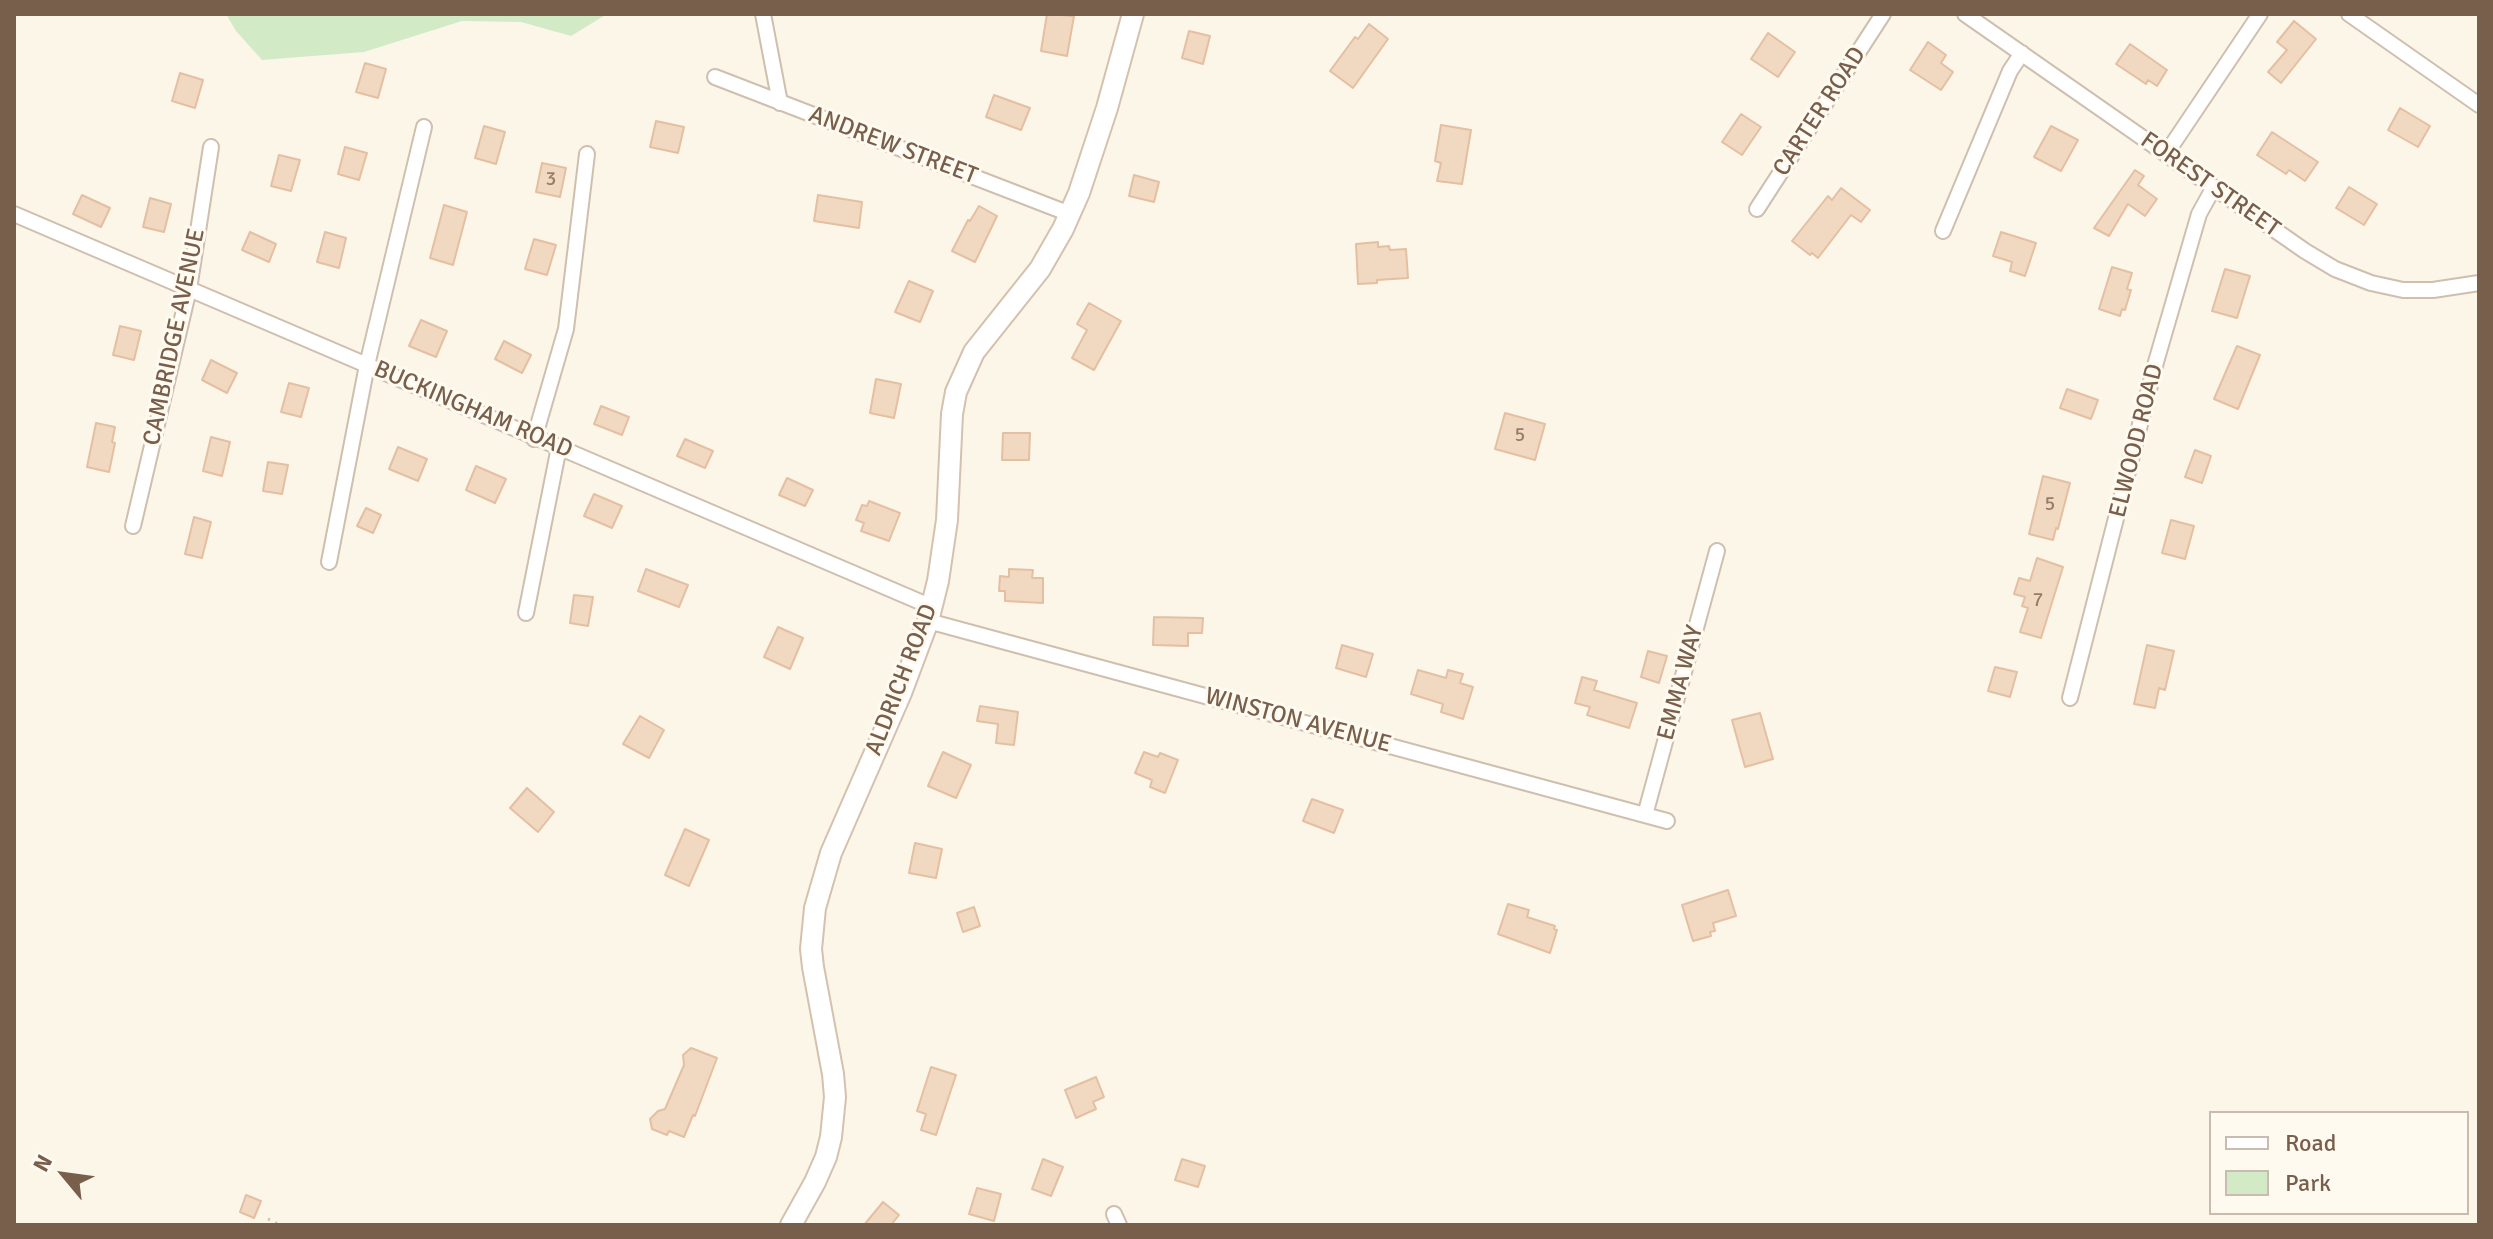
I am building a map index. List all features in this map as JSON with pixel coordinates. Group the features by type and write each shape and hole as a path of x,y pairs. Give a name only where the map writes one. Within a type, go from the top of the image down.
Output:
{"street":[{"path":"763,14 780,103"},
{"name":"ALDRICH ROAD","path":"791,1225 826,1157 833,1119 833,1074 811,949 820,888 831,853 901,693 930,614 947,520 952,414 961,378 978,345 1040,269 1070,214 1107,108 1133,14"},
{"name":"CARTER ROAD","path":"1757,209 1883,14"},
{"name":"FOREST STREET","path":"1965,14 2305,251 2353,277 2413,290 2479,283"},
{"path":"2166,154 2260,14"},
{"path":"2349,14 2479,105"},
{"path":"1943,231 2010,71 2022,53"},
{"name":"ANDREW STREET","path":"715,77 1070,214"},
{"path":"329,562 367,365 424,127"},
{"name":"CAMBRIDGE AVENUE","path":"133,526 189,289 211,147"},
{"path":"534,439 566,329 587,154"},
{"name":"ELWOOD ROAD","path":"2070,698 2156,362 2199,214 2214,187"},
{"name":"BUCKINGHAM ROAD","path":"14,214 534,439 559,447 930,614"},
{"path":"526,613 559,447"},
{"name":"EMMA WAY","path":"1645,815 1717,551"},
{"name":"WINSTON AVENUE","path":"930,614 1667,821"}],"path":[{"path":"268,1219 280,1225"}],"green space":[{"path":"226,14 607,14 571,36 521,22 462,21 364,52 262,60 236,31"}],"building":[{"path":"1047,14 1074,16 1067,56 1041,51"},
{"path":"2294,21 2316,39 2281,83 2268,72 2287,50 2277,42"},
{"path":"1369,24 1388,39 1353,88 1330,71 1355,37 1358,39"},
{"path":"1189,31 1210,36 1203,64 1182,58"},
{"path":"1768,33 1795,52 1778,77 1751,59"},
{"path":"1928,42 1946,55 1941,63 1953,72 1941,90 1910,70"},
{"path":"2130,44 2167,70 2157,86 2148,80 2146,84 2116,64"},
{"path":"365,63 386,69 378,98 356,92"},
{"path":"180,73 203,80 195,108 172,101"},
{"path":"994,95 1030,108 1021,130 986,117"},
{"path":"2400,108 2430,126 2418,147 2388,130"},
{"path":"1741,114 1761,127 1742,155 1722,142"},
{"path":"656,121 684,127 678,153 650,147"},
{"path":"1441,125 1471,130 1462,184 1437,181 1441,163 1435,161"},
{"path":"484,126 505,132 496,164 475,158"},
{"path":"2051,126 2078,140 2061,171 2034,157"},
{"path":"2272,132 2318,162 2305,181 2289,170 2286,174 2257,155"},
{"path":"345,147 367,153 359,180 338,174"},
{"path":"279,155 300,160 291,191 271,186"},
{"path":"542,163 566,168 560,197 536,192"},
{"path":"2135,170 2144,176 2138,185 2157,199 2145,216 2128,204 2109,236 2094,228"},
{"path":"1134,175 1159,182 1154,202 1129,196"},
{"path":"2349,187 2377,204 2364,225 2336,208"},
{"path":"1841,188 1870,210 1861,222 1851,215 1818,258 1812,253 1810,255 1792,241 1828,196 1832,200"},
{"path":"82,195 110,208 101,227 73,214"},
{"path":"818,195 862,202 859,228 814,221"},
{"path":"150,198 171,204 164,232 143,227"},
{"path":"444,205 467,212 453,265 430,258"},
{"path":"979,206 997,216 975,262 952,251"},
{"path":"250,232 276,244 269,262 242,250"},
{"path":"325,232 346,238 339,268 317,262"},
{"path":"2001,232 2036,243 2025,276 2010,271 2012,262 1993,256"},
{"path":"534,239 556,245 547,275 525,269"},
{"path":"1378,242 1378,247 1389,246 1390,250 1406,249 1408,278 1358,284 1356,244"},
{"path":"2112,267 2132,273 2127,289 2131,290 2120,316 2099,309"},
{"path":"2225,269 2250,276 2237,318 2212,311"},
{"path":"909,281 933,291 920,322 895,312"},
{"path":"1089,303 1121,321 1094,370 1072,358 1087,330 1077,324"},
{"path":"421,320 447,331 436,357 409,346"},
{"path":"120,326 141,331 134,360 113,355"},
{"path":"504,341 531,355 522,373 495,359"},
{"path":"2237,346 2260,355 2238,409 2214,399"},
{"path":"211,360 237,373 227,393 202,380"},
{"path":"876,379 901,384 894,418 870,413"},
{"path":"289,383 309,388 301,417 281,412"},
{"path":"2067,389 2098,400 2091,419 2060,408"},
{"path":"601,406 629,417 622,435 594,424"},
{"path":"1505,413 1545,424 1535,460 1495,449"},
{"path":"96,423 115,427 109,472 87,467"},
{"path":"1003,433 1030,433 1029,460 1002,460"},
{"path":"211,437 230,442 222,476 203,471"},
{"path":"685,439 713,451 705,468 677,456"},
{"path":"398,447 427,459 418,481 389,469"},
{"path":"2195,450 2211,456 2202,483 2185,477"},
{"path":"268,462 288,465 282,494 263,491"},
{"path":"476,466 506,479 495,503 466,490"},
{"path":"2043,476 2070,483 2053,540 2029,534"},
{"path":"787,478 813,490 805,506 779,495"},
{"path":"594,494 622,506 612,528 584,516"},
{"path":"869,501 900,513 889,541 861,531 864,523 856,520 862,505 867,506"},
{"path":"366,508 381,515 373,533 357,526"},
{"path":"194,517 211,522 202,558 185,554"},
{"path":"2171,520 2194,526 2185,559 2162,553"},
{"path":"2037,558 2063,567 2041,638 2020,632 2028,608 2022,606 2025,597 2014,594 2019,578 2030,581"},
{"path":"646,569 688,585 679,607 638,591"},
{"path":"1009,569 1033,570 1032,578 1043,578 1043,603 1005,601 1005,591 999,591 1000,576 1009,577"},
{"path":"574,595 593,597 588,626 570,623"},
{"path":"1154,617 1203,618 1202,633 1188,633 1188,646 1153,645"},
{"path":"778,627 803,638 790,669 764,657"},
{"path":"1342,645 1373,654 1366,677 1336,668"},
{"path":"2147,645 2174,651 2165,690 2159,688 2155,708 2134,704"},
{"path":"1648,651 1667,656 1659,683 1641,677"},
{"path":"1995,667 2017,672 2010,697 1988,691"},
{"path":"1418,670 1446,678 1448,670 1463,674 1460,683 1473,687 1463,719 1441,712 1443,704 1411,694"},
{"path":"1582,677 1597,681 1594,690 1637,703 1629,728 1587,715 1590,707 1575,703"},
{"path":"980,706 1018,712 1014,745 996,743 998,724 977,721"},
{"path":"1760,713 1773,759 1745,767 1732,720"},
{"path":"640,716 664,730 649,758 623,744"},
{"path":"943,752 971,765 956,798 928,786"},
{"path":"1144,752 1158,757 1160,753 1178,760 1165,793 1150,787 1152,780 1135,773"},
{"path":"527,788 554,812 538,832 510,808"},
{"path":"1312,799 1343,810 1334,833 1303,821"},
{"path":"685,829 709,840 689,886 665,875"},
{"path":"915,843 942,849 936,878 909,873"},
{"path":"1728,890 1736,916 1713,923 1715,931 1710,932 1711,936 1693,941 1682,905"},
{"path":"1508,904 1529,910 1527,917 1555,926 1557,930 1550,953 1498,934"},
{"path":"974,907 980,926 963,932 957,913"},
{"path":"691,1048 717,1058 684,1137 669,1131 667,1135 652,1129 650,1119 665,1109 684,1065 683,1055"},
{"path":"931,1067 956,1075 936,1135 921,1130 926,1114 917,1111"},
{"path":"1096,1077 1104,1097 1093,1102 1096,1109 1076,1118 1065,1090"},
{"path":"1043,1159 1063,1167 1051,1196 1032,1189"},
{"path":"1182,1159 1205,1166 1198,1187 1175,1180"},
{"path":"977,1188 1001,1194 994,1221 969,1214"},
{"path":"246,1195 261,1201 254,1218 240,1212"},
{"path":"883,1202 899,1215 891,1225 864,1225"}]}
